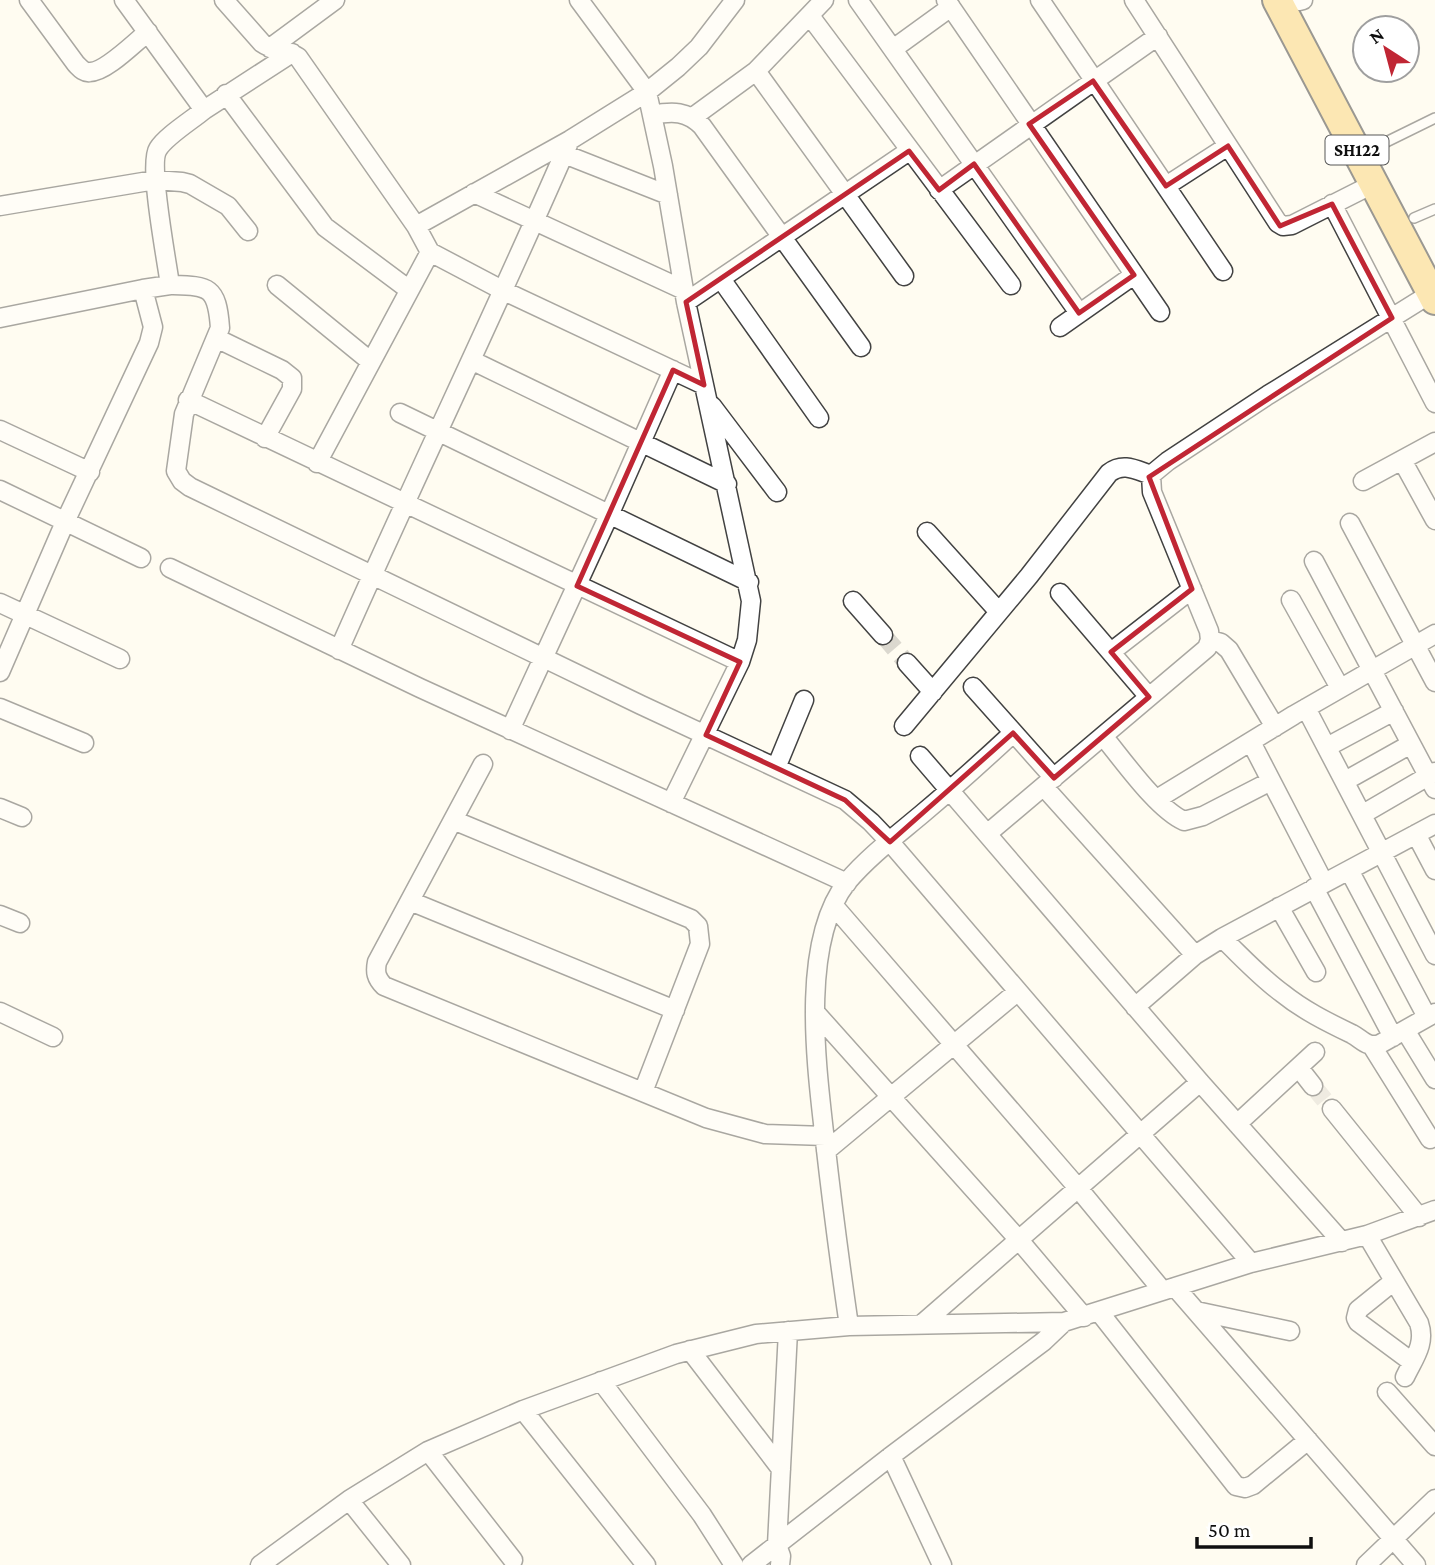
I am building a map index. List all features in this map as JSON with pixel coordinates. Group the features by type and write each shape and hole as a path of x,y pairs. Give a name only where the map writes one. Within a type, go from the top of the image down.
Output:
{"main road":[{"name":"SH122","path":"1294,0 1374,183 1434,294"},
{"name":"SH122","path":"1320,59 1376,147 1425,214 1435,257"}],"street":[{"path":"29,0 76,64 89,73 98,71 148,32"},
{"path":"124,0 204,110"},
{"path":"225,0 262,43 298,57 416,226 430,251 504,291 673,370 706,392 778,492"},
{"path":"270,48 335,0"},
{"path":"579,0 647,92 685,296 749,583 750,622 740,662 671,803"},
{"path":"693,117 756,71 824,0"},
{"path":"858,0 1079,313"},
{"path":"1040,0 1223,271"},
{"path":"1134,0 1273,216 1283,226 1292,225 1374,183"},
{"path":"416,226 474,193 567,147 647,92 699,47 732,1"},
{"path":"893,49 948,4 1160,312"},
{"path":"810,16 1011,285"},
{"path":"939,190 1158,36"},
{"path":"170,285 155,180 155,155 158,148 226,94 292,53"},
{"path":"756,71 904,276"},
{"path":"226,94 325,227 408,289"},
{"path":"652,115 682,112 693,117 702,126 861,347"},
{"path":"1166,186 1228,146"},
{"path":"567,147 668,195"},
{"path":"339,650 567,147"},
{"path":"685,296 721,279 909,151"},
{"path":"0,206 155,180 190,184 228,206 247,232"},
{"path":"474,193 685,296"},
{"path":"1332,204 1435,403"},
{"path":"317,463 430,251"},
{"path":"1060,327 1134,275"},
{"path":"721,279 819,418"},
{"path":"0,318 170,285 202,286 208,289 213,298 220,328 184,414 176,471 181,481 372,576 845,800 890,842 1251,1263"},
{"path":"277,285 370,361"},
{"path":"0,672 65,522 149,343 153,327 143,289"},
{"path":"1150,475 1268,395 1434,294"},
{"path":"216,338 282,370 292,378 292,389 265,438"},
{"path":"471,360 727,484"},
{"path":"510,730 673,370"},
{"path":"188,400 740,662"},
{"path":"400,413 749,583"},
{"path":"0,430 90,472"},
{"path":"1363,481 1435,442"},
{"path":"1402,460 1435,520"},
{"path":"904,726 1109,473 1123,466 1150,475"},
{"path":"987,834 1207,648 1209,631 1152,492 1150,475"},
{"path":"0,490 141,558"},
{"path":"1350,523 1435,682"},
{"path":"928,532 999,612"},
{"path":"1314,561 1411,744 1433,779 1363,814"},
{"path":"170,568 510,730 847,883"},
{"path":"1111,652 1192,589"},
{"path":"1060,593 1149,697"},
{"path":"1291,600 1340,688"},
{"path":"853,601 883,635"},
{"path":"0,603 120,659"},
{"path":"1157,799 1306,708 1435,634"},
{"path":"1210,640 1221,643 1229,650 1275,727"},
{"path":"907,663 933,692"},
{"path":"973,687 1013,733 1049,783 1195,955"},
{"path":"776,768 804,700"},
{"path":"0,708 84,743"},
{"path":"1306,708 1435,955"},
{"path":"1327,747 1394,711"},
{"path":"849,1326 825,1143 815,1036 815,987 820,952 834,906 847,883 1013,733"},
{"path":"1103,736 1157,799 1184,821 1193,820 1271,780"},
{"path":"1251,742 1319,885 1399,1033 1435,1079"},
{"path":"1345,781 1411,744"},
{"path":"920,755 1135,1007 1342,1242"},
{"path":"483,764 377,962 375,970 384,986 731,1126 825,1143 892,1097 1017,992"},
{"path":"0,808 22,817"},
{"path":"453,820 691,919 698,926 700,944 643,1092"},
{"path":"1135,1007 1195,955 1222,938 1435,824"},
{"path":"1416,834 1435,870"},
{"path":"1349,870 1431,1015 1372,1046"},
{"path":"410,901 675,1010"},
{"path":"834,906 1078,1188 1169,1288 1196,1311 1416,1565"},
{"path":"1279,906 1316,972"},
{"path":"0,915 20,923"},
{"path":"1222,938 1281,992 1325,1022 1372,1046 1430,1139"},
{"path":"0,1012 53,1037"},
{"path":"815,1012 1019,1240 1092,1315 1236,1486 1245,1488 1254,1485 1308,1440"},
{"path":"1237,1124 1315,1052"},
{"path":"1298,1068 1314,1086"},
{"path":"922,1324 1200,1082"},
{"path":"260,1565 282,1559 349,1500 428,1451 523,1410 690,1350 756,1334 849,1326 1064,1322 1251,1263 1367,1235 1427,1213 1332,1110"},
{"path":"1367,1235 1419,1323 1423,1340 1409,1370 1356,1318 1358,1310 1394,1281"},
{"path":"1196,1311 1290,1331"},
{"path":"751,1565 891,1455 1028,1354 1064,1322"},
{"path":"780,1565 781,1556 777,1545 788,1331"},
{"path":"690,1350 781,1469"},
{"path":"601,1381 702,1515 734,1565"},
{"path":"1387,1392 1435,1446"},
{"path":"523,1410 646,1565"},
{"path":"428,1451 513,1560"},
{"path":"891,1455 942,1565"},
{"path":"1366,1565 1435,1499"},
{"path":"349,1500 401,1565"}],"lane":[{"path":"1376,147 1435,118"}],"highlighted area":[{"path":"1093,81 1166,186 1228,146 1280,226 1332,204 1392,318 1149,477 1192,589 1111,652 1149,697 1054,778 1013,733 890,842 845,800 706,735 740,662 577,586 673,370 704,385 686,302 909,151 939,190 974,164 1079,313 1134,275 1029,124"}],"tunnel":[{"path":"883,635 907,663"},
{"path":"1313,1086 1332,1109"}]}
